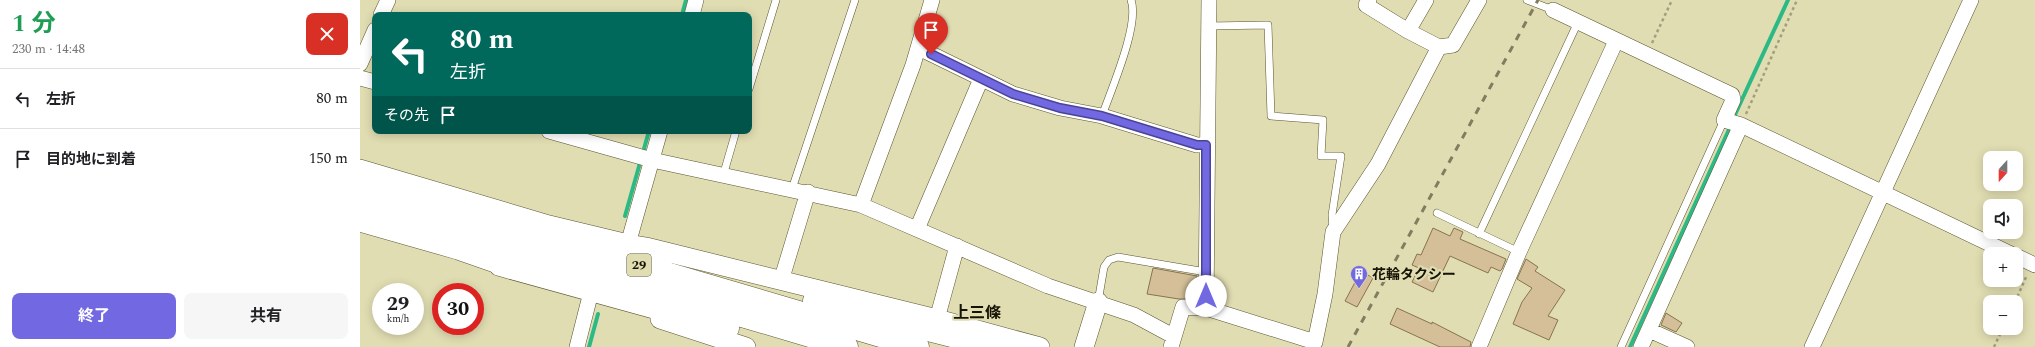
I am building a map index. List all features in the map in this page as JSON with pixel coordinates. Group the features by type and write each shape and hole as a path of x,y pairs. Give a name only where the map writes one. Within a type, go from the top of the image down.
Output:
{"highway":[{"name":"29","path":"360,184 918,347"},
{"name":"29","path":"360,203 847,347"},
{"path":"628,244 646,254 777,285 995,347"},
{"path":"500,265 752,342 794,347"}],"street":[{"path":"382,12 388,0"},
{"path":"693,12 696,0"},
{"path":"861,205 919,48 932,0"},
{"path":"1206,308 1206,145 1209,0"},
{"path":"1369,0 1366,5 1408,31 1439,47 1453,45 1479,0"},
{"path":"1408,31 1426,0"},
{"path":"1812,347 1971,0"},
{"path":"1552,10 1732,95 1733,100 1724,120 1741,125 1996,247"},
{"path":"360,64 372,37"},
{"path":"1478,347 1519,252 1616,41"},
{"path":"560,134 645,158 723,176 808,192 861,205 1048,286 1134,315 1172,342 1183,307 1206,308 1315,342 1325,294 1333,232 1378,164 1439,47"},
{"path":"919,48 1013,94 1060,108 1102,116 1197,145 1206,145"},
{"path":"360,78 372,81"},
{"path":"917,229 981,79"},
{"path":"1641,347 1741,125"},
{"path":"360,169 549,225 628,244 645,158 658,134"},
{"path":"808,192 777,285 937,319 1040,347"},
{"path":"360,222 458,250 500,265"},
{"path":"937,319 957,246"},
{"path":"2023,260 2034,265"},
{"path":"577,347 589,292"},
{"path":"1084,347 1098,302"},
{"path":"1649,330 1687,347"}],"lane":[{"path":"752,79 776,0"},
{"path":"792,189 855,0"},
{"path":"1102,116 1128,37 1134,8 1132,0"},
{"path":"1527,0 1552,10"},
{"path":"1479,234 1578,22"},
{"path":"1208,26 1268,25 1270,116 1323,120 1322,156 1340,156 1332,215 1333,232"},
{"path":"1621,347 1724,120"},
{"path":"723,176 735,134"},
{"path":"1437,213 1519,252"},
{"path":"1098,302 1104,267 1109,260 1118,257 1206,272"}],"path":[{"path":"1647,54 1672,0"},
{"path":"1741,125 1798,0"},
{"path":"2019,295 2034,265"},
{"path":"1994,347 2000,335"}],"building":[{"path":"1433,228 1450,236 1454,228 1463,232 1460,239 1506,259 1502,269 1500,271 1491,267 1488,273 1450,256 1433,292 1412,282 1419,268 1412,265 1417,254 1421,255"},
{"path":"1526,259 1538,267 1535,271 1565,290 1548,316 1558,320 1549,340 1513,324 1522,302 1532,288 1517,279"},
{"path":"1153,268 1197,276 1195,299 1179,299 1147,294"},
{"name":"花輪タクシー","path":"1361,271 1373,278 1357,307 1345,301"},
{"path":"1397,308 1432,324 1432,322 1471,342 1470,347 1440,347 1390,324"},
{"path":"1666,313 1682,323 1676,332 1661,325"}],"waterway":[{"path":"683,12 686,0"},
{"path":"1733,119 1788,0"},
{"path":"1630,347 1731,125"},
{"path":"625,216 648,134"},
{"path":"589,347 598,314"}],"railway":[{"path":"1348,347 1538,0"}],"place":[{"name":"花輪タクシー","path":"1359,289"}],"district":[{"name":"上三條","path":"977,313"}],"route":[{"path":"931,54 1013,94 1060,108 1102,116 1150,132 1197,145 1206,145 1206,296"}]}
